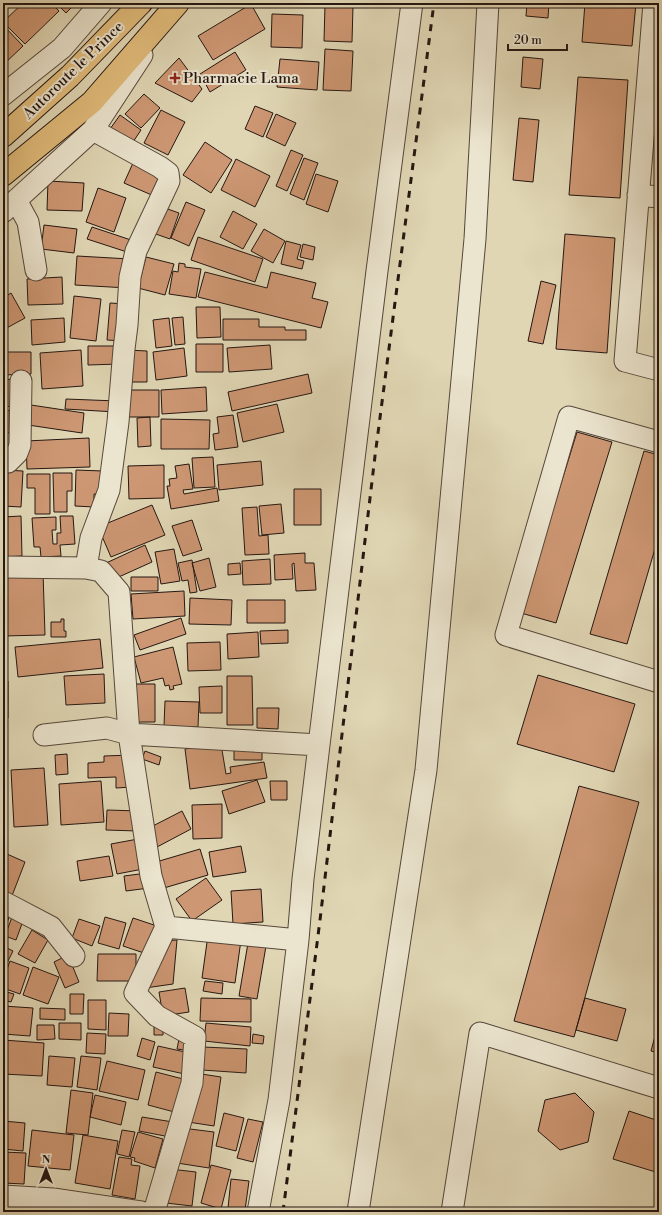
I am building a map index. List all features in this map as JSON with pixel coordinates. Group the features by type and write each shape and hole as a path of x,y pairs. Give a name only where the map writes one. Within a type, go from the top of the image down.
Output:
{"main road":[{"name":"Autoroute le Prince","path":"3,136 70,76 141,3"},
{"name":"Autoroute le Prince","path":"3,175 92,102 174,8"}],"street":[{"path":"3,95 62,48 101,3"},
{"path":"258,1212 279,1100 319,745 377,271 412,3"},
{"path":"358,1212 426,770 475,239 488,3"},
{"path":"654,3 655,39 638,195 626,361 659,370"},
{"path":"36,270 28,222 10,206 93,130 174,8"},
{"path":"86,568 91,538 109,490 119,413 124,349 128,326 130,277 136,251 169,181 168,173 160,167 93,130"},
{"path":"638,195 659,197"},
{"path":"3,462 8,462 17,453 20,445 21,381"},
{"path":"659,442 569,417 506,635 659,682"},
{"path":"3,567 86,568 101,571 119,592 129,734 151,876 166,927 135,993 157,1016 196,1037 192,1083 154,1212"},
{"path":"44,735 107,728 129,734 319,745"},
{"path":"3,902 51,927 74,956"},
{"path":"166,927 298,940"},
{"path":"452,1212 480,1033 659,1088"},
{"path":"3,1196 53,1199 141,1212"}],"building":[{"path":"23,3 51,3 59,11 25,44 3,22"},
{"path":"56,3 76,3 66,13"},
{"path":"527,3 549,3 548,18 526,16"},
{"path":"585,3 636,3 632,46 582,42"},
{"path":"251,4 265,29 213,60 198,36"},
{"path":"325,5 353,6 352,42 324,41"},
{"path":"272,14 303,15 302,48 271,47"},
{"path":"3,25 23,46 3,65"},
{"path":"325,49 353,51 351,91 323,90"},
{"path":"235,52 246,70 210,92 200,74"},
{"path":"523,57 543,59 540,89 521,87"},
{"path":"179,58 202,89 192,102 155,83"},
{"path":"280,59 319,62 317,90 277,87"},
{"path":"578,77 628,80 620,198 569,195"},
{"path":"144,94 160,108 141,128 125,114"},
{"path":"255,106 273,113 263,137 245,129"},
{"path":"161,110 185,122 168,155 144,143"},
{"path":"276,114 296,123 285,146 266,137"},
{"path":"120,115 141,130 131,145 110,129"},
{"path":"519,118 539,120 533,182 513,180"},
{"path":"205,142 232,160 211,193 183,175"},
{"path":"291,150 303,155 287,191 276,186"},
{"path":"304,158 318,163 304,200 290,194"},
{"path":"236,159 270,176 255,207 221,190"},
{"path":"133,163 163,176 154,196 124,183"},
{"path":"316,174 338,181 328,212 306,204"},
{"path":"48,181 84,183 82,211 47,210"},
{"path":"98,188 126,198 114,232 86,222"},
{"path":"186,202 205,210 189,246 171,238"},
{"path":"162,207 179,213 170,239 153,233"},
{"path":"233,211 257,224 243,249 220,237"},
{"path":"44,225 77,229 74,253 41,249"},
{"path":"92,227 131,240 127,252 87,239"},
{"path":"264,229 285,241 273,263 251,251"},
{"path":"565,234 615,238 607,353 556,349"},
{"path":"198,237 263,259 255,282 191,260"},
{"path":"286,241 301,245 297,259 304,261 302,269 281,264"},
{"path":"303,244 315,247 313,260 300,257"},
{"path":"77,256 130,259 128,288 75,285"},
{"path":"146,257 174,264 165,295 138,288"},
{"path":"179,263 185,264 185,267 201,269 196,298 169,294 173,271 178,272"},
{"path":"205,272 267,288 271,272 316,283 312,298 328,302 321,328 198,297"},
{"path":"659,273 659,334 655,334"},
{"path":"62,277 63,304 28,305 27,279"},
{"path":"541,281 556,285 543,344 528,341"},
{"path":"11,293 25,318 3,330 3,298"},
{"path":"74,296 101,299 96,341 70,338"},
{"path":"110,303 126,304 123,341 107,340"},
{"path":"196,307 220,307 221,337 197,338"},
{"path":"183,317 185,344 175,345 172,318"},
{"path":"64,318 65,342 32,345 31,320"},
{"path":"169,318 172,346 156,348 153,320"},
{"path":"223,319 259,319 259,327 285,327 285,330 306,330 306,340 223,340"},
{"path":"196,344 223,344 223,372 196,372"},
{"path":"270,345 272,369 229,372 227,348"},
{"path":"88,346 120,346 120,364 88,365"},
{"path":"184,348 187,376 156,380 153,352"},
{"path":"81,350 83,386 42,389 40,353"},
{"path":"127,350 147,351 147,382 126,382"},
{"path":"3,352 31,352 31,374 3,375"},
{"path":"308,374 312,393 232,411 228,392"},
{"path":"13,379 14,406 3,407 3,380"},
{"path":"206,387 207,411 162,414 161,390"},
{"path":"129,390 159,390 159,417 129,417"},
{"path":"66,399 117,401 116,412 65,409"},
{"path":"277,404 284,432 243,442 237,413"},
{"path":"31,405 84,413 82,433 28,425"},
{"path":"3,409 15,412 10,433 3,432"},
{"path":"233,415 238,447 215,450 213,434 219,433 217,417"},
{"path":"150,417 151,446 138,447 137,418"},
{"path":"161,419 210,420 209,449 161,449"},
{"path":"577,432 612,442 556,623 521,613"},
{"path":"89,438 90,467 27,469 26,441"},
{"path":"644,451 659,455 659,535 627,644 590,634"},
{"path":"213,457 215,487 194,488 192,458"},
{"path":"261,461 263,485 219,490 217,465"},
{"path":"189,464 193,489 183,490 184,494 217,488 219,501 171,509 167,486 170,486 169,479 177,478 175,466"},
{"path":"164,465 164,498 129,499 128,466"},
{"path":"3,470 23,471 21,507 3,506"},
{"path":"76,470 103,471 102,494 94,494 94,507 75,506"},
{"path":"53,473 72,473 72,491 67,491 67,512 54,512"},
{"path":"27,474 50,474 50,514 35,514 35,488 27,488"},
{"path":"294,489 321,489 321,525 294,525"},
{"path":"281,504 284,533 262,535 259,506"},
{"path":"152,505 165,535 111,557 98,527"},
{"path":"257,507 259,536 268,535 269,554 245,555 242,508"},
{"path":"21,516 22,556 3,557 3,517"},
{"path":"60,516 73,516 75,544 60,545 61,556 41,557 40,547 34,547 32,518 56,517 56,530 52,530 53,544 57,544 57,533 61,533"},
{"path":"192,520 202,550 183,556 172,526"},
{"path":"145,545 152,562 112,580 104,564"},
{"path":"174,549 180,581 161,584 155,552"},
{"path":"305,553 305,563 314,563 316,590 296,591 294,563 292,564 293,579 275,580 274,555"},
{"path":"209,558 216,587 200,591 192,563"},
{"path":"270,559 271,584 243,585 242,561"},
{"path":"192,560 197,592 190,593 188,580 182,581 178,563"},
{"path":"240,563 241,574 228,575 228,564"},
{"path":"43,572 45,635 3,636 3,574"},
{"path":"131,577 158,577 158,591 131,591"},
{"path":"184,591 185,616 133,619 131,594"},
{"path":"190,598 232,600 231,625 189,624"},
{"path":"247,600 285,600 285,623 247,623"},
{"path":"181,618 186,634 140,650 134,635"},
{"path":"61,619 64,619 64,631 66,631 66,637 51,637 51,622 61,622"},
{"path":"288,630 288,643 261,644 260,631"},
{"path":"258,632 259,657 228,659 227,634"},
{"path":"100,639 103,668 18,677 15,647"},
{"path":"220,642 221,670 188,671 187,643"},
{"path":"173,647 182,684 173,686 174,689 170,690 169,685 165,686 163,678 141,683 134,657"},
{"path":"104,674 105,703 66,705 64,676"},
{"path":"538,675 635,704 614,772 517,744"},
{"path":"227,676 252,676 253,725 227,725"},
{"path":"3,681 8,681 8,718 3,718"},
{"path":"135,684 155,684 155,722 135,722"},
{"path":"222,686 222,713 200,713 199,687"},
{"path":"165,701 199,702 198,727 164,726"},
{"path":"257,708 279,708 278,729 257,728"},
{"path":"221,744 226,774 231,773 230,767 264,762 267,778 190,789 185,749"},
{"path":"234,748 262,748 262,760 234,760"},
{"path":"4,750 6,783 3,783"},
{"path":"145,751 161,757 159,765 142,759"},
{"path":"67,754 68,774 56,775 55,755"},
{"path":"131,755 132,787 116,788 116,777 88,778 88,763 104,762 104,756"},
{"path":"44,768 48,825 14,827 11,770"},
{"path":"257,780 265,802 229,814 222,791"},
{"path":"101,781 104,822 61,825 59,784"},
{"path":"270,781 287,781 287,800 271,800"},
{"path":"579,786 639,802 574,1037 514,1021"},
{"path":"222,804 222,838 193,839 192,805"},
{"path":"107,810 139,811 138,831 106,830"},
{"path":"182,811 191,829 157,847 147,829"},
{"path":"138,839 143,869 117,874 111,844"},
{"path":"241,846 246,872 213,877 209,852"},
{"path":"200,849 208,875 164,888 156,862"},
{"path":"7,854 25,862 10,901 3,898 3,865"},
{"path":"109,856 113,876 80,881 77,861"},
{"path":"147,873 149,888 126,891 124,876"},
{"path":"206,878 222,900 192,921 176,899"},
{"path":"261,889 263,922 233,924 231,891"},
{"path":"3,915 9,918 3,931"},
{"path":"12,917 23,921 16,940 5,936"},
{"path":"105,917 126,923 119,949 98,943"},
{"path":"133,918 160,927 150,955 123,946"},
{"path":"79,919 100,926 92,946 72,938"},
{"path":"32,930 48,940 35,963 18,954"},
{"path":"208,935 241,940 235,983 202,978"},
{"path":"177,940 173,984 138,989 163,941"},
{"path":"248,943 266,946 257,999 239,996"},
{"path":"3,946 13,951 7,963 3,962"},
{"path":"98,954 136,954 136,981 97,981"},
{"path":"68,955 79,982 65,988 54,962"},
{"path":"10,961 29,968 20,994 3,988 3,980"},
{"path":"33,967 59,977 48,1004 23,995"},
{"path":"205,981 223,983 222,994 203,991"},
{"path":"185,988 189,1012 163,1016 159,992"},
{"path":"3,991 14,994 11,1002 3,1000"},
{"path":"70,994 84,994 83,1014 70,1014"},
{"path":"201,998 251,999 251,1022 200,1021"},
{"path":"585,998 626,1009 617,1041 576,1030"},
{"path":"88,1000 106,1000 106,1030 88,1029"},
{"path":"3,1006 33,1008 30,1036 3,1034"},
{"path":"40,1008 65,1009 65,1020 40,1019"},
{"path":"109,1013 129,1014 128,1036 108,1036"},
{"path":"154,1020 163,1020 163,1035 154,1035"},
{"path":"659,1021 659,1053 651,1051"},
{"path":"59,1023 81,1023 81,1040 59,1039"},
{"path":"206,1023 251,1027 250,1046 204,1041"},
{"path":"37,1025 54,1025 55,1039 37,1040"},
{"path":"87,1033 106,1034 105,1054 86,1053"},
{"path":"253,1034 264,1036 263,1044 252,1043"},
{"path":"142,1038 155,1042 150,1060 137,1056"},
{"path":"179,1039 193,1041 191,1051 177,1049"},
{"path":"3,1040 44,1043 42,1076 3,1074"},
{"path":"158,1046 194,1054 189,1075 153,1067"},
{"path":"203,1047 247,1049 246,1073 202,1070"},
{"path":"49,1056 75,1058 72,1087 47,1085"},
{"path":"81,1056 101,1058 97,1090 77,1087"},
{"path":"107,1061 145,1070 138,1100 99,1091"},
{"path":"156,1072 191,1081 182,1114 148,1105"},
{"path":"195,1073 221,1077 214,1126 188,1122"},
{"path":"71,1090 93,1093 88,1135 66,1133"},
{"path":"575,1093 594,1112 588,1142 560,1150 538,1131 545,1100"},
{"path":"95,1095 126,1102 121,1125 90,1117"},
{"path":"629,1111 659,1121 659,1173 613,1159"},
{"path":"224,1113 244,1118 236,1151 216,1146"},
{"path":"142,1117 173,1122 170,1137 139,1131"},
{"path":"248,1119 263,1122 253,1162 237,1158"},
{"path":"3,1121 25,1123 23,1151 3,1149"},
{"path":"182,1128 214,1132 209,1168 177,1163"},
{"path":"32,1130 74,1135 70,1170 28,1166"},
{"path":"122,1130 135,1132 129,1157 117,1154"},
{"path":"138,1132 163,1139 155,1168 134,1161 135,1158 130,1157"},
{"path":"83,1135 118,1141 110,1189 75,1183"},
{"path":"3,1152 26,1153 24,1184 3,1183"},
{"path":"119,1157 132,1159 131,1165 140,1166 135,1199 112,1195"},
{"path":"211,1165 231,1170 221,1209 201,1203"},
{"path":"170,1169 196,1172 192,1206 166,1203"},
{"path":"231,1179 249,1181 245,1210 228,1208"},
{"path":"8,1205 30,1205 30,1212 8,1212"}],"railway":[{"path":"283,1212 320,920 375,456 434,3"}],"place":[{"name":"Pharmacie Lama","path":"175,78"}]}
